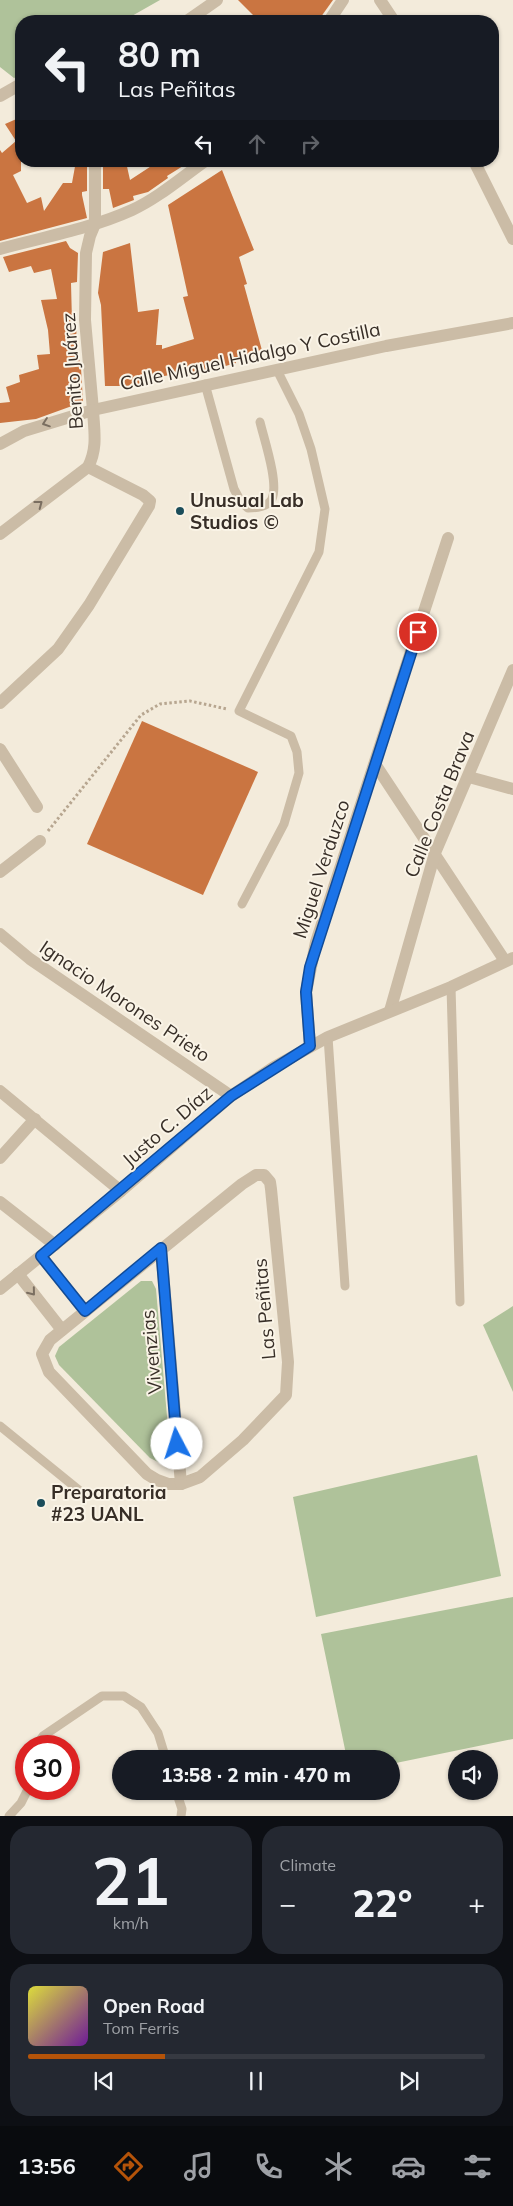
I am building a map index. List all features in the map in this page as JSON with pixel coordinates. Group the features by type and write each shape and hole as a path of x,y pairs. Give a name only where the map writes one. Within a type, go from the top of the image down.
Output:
{"street":[{"path":"196,15 217,0"},
{"path":"333,15 343,0"},
{"path":"380,0 390,15"},
{"path":"0,96 15,87"},
{"name":"Benito Juárez","path":"88,467 94,456 96,444 85,320 86,253 90,236 96,224 95,167"},
{"path":"0,249 96,224 150,200 197,167"},
{"path":"477,167 513,239"},
{"name":"Calle Miguel Hidalgo Y Costilla","path":"0,444 24,431 93,410 395,344 513,323"},
{"path":"0,534 88,467 139,492 150,501 147,511 89,605 68,635 41,666 0,703"},
{"name":"Miguel Verduzco","path":"310,1046 306,992 310,967 448,538"},
{"name":"Calle Costa Brava","path":"390,1012 436,854 510,684 513,670"},
{"path":"0,749 36,808"},
{"path":"375,764 509,960"},
{"path":"469,777 513,789"},
{"path":"0,872 40,841"},
{"name":"Ignacio Morones Prieto","path":"0,934 30,959 231,1096"},
{"name":"Justo C. Díaz","path":"0,1289 121,1191 231,1096 310,1046 451,987 509,960"},
{"path":"0,1091 121,1191"},
{"path":"0,1158 35,1119"},
{"name":"Las Peñitas","path":"264,1175 268,1178 271,1190 288,1362 286,1395 243,1440 200,1477 181,1484 158,1480 148,1474 49,1372 42,1354 50,1340 161,1248 242,1184 256,1176 264,1175"},
{"path":"0,1202 55,1246"},
{"name":"Vivenzias","path":"161,1248 181,1484"},
{"path":"41,1256 85,1311"},
{"path":"18,1274 62,1330"}],"lane":[{"path":"242,904 284,824 300,773 298,752 291,736 239,711 319,552 325,509 305,432 277,370"},
{"path":"205,384 237,497 248,508 265,506 272,500 274,488 260,422"},
{"path":"451,987 460,1302"},
{"path":"328,1038 345,1286"},
{"path":"0,1426 80,1491"},
{"path":"44,1735 102,1696 124,1696 140,1707 158,1733 163,1750"},
{"path":"9,1816 22,1800"},
{"path":"179,1800 182,1808 181,1816"}],"path":[{"path":"40,841 141,715 160,704 190,701 239,711"}],"green space":[{"path":"0,0 160,0 134,15 15,15 15,78 0,67"},
{"path":"141,1281 152,1281 156,1289 170,1451 167,1460 160,1463 150,1458 59,1365 55,1356 59,1347"},
{"path":"513,1306 513,1392 483,1325"},
{"path":"477,1455 501,1576 316,1617 293,1497"},
{"path":"513,1597 513,1739 459,1750 448,1750 448,1752 400,1762 400,1750 345,1750 321,1634"}],"building":[{"path":"238,0 333,0 322,15 253,15"},
{"path":"15,120 15,139 5,124"},
{"path":"15,142 15,167 21,167 21,171 13,175 27,203 41,197 44,211 63,183 72,183 75,167 87,167 87,191 82,192 82,195 87,218 0,241 0,150 2,153"},
{"path":"103,167 127,167 130,180 150,167 181,167 148,192 133,196 134,200 113,208 109,189 103,189"},
{"path":"222,170 254,250 239,257 247,284 244,285 263,354 235,360 236,363 194,375 170,378 170,375 141,380 141,386 105,386 101,305 98,293 103,252 130,243 138,312 159,309 156,345 162,345 162,349 194,339 183,297 188,296 168,205"},
{"path":"66,241 70,248 78,253 77,282 71,283 72,322 77,321 75,339 81,368 83,402 36,419 0,423 0,403 10,402 6,387 20,382 19,375 39,369 37,355 50,354 48,330 41,300 57,299 51,269 34,273 31,266 9,272 3,257"},
{"path":"142,721 258,772 203,895 87,844"}],"place":[{"name":"Unusual Lab Studios ©","path":"180,511"},
{"name":"Preparatoria #23 UANL","path":"41,1503"}],"route":[{"path":"177,1444 161,1248 85,1311 41,1256 121,1191 231,1096 274,1067 310,1046 306,992 316,942 418,632"}]}
